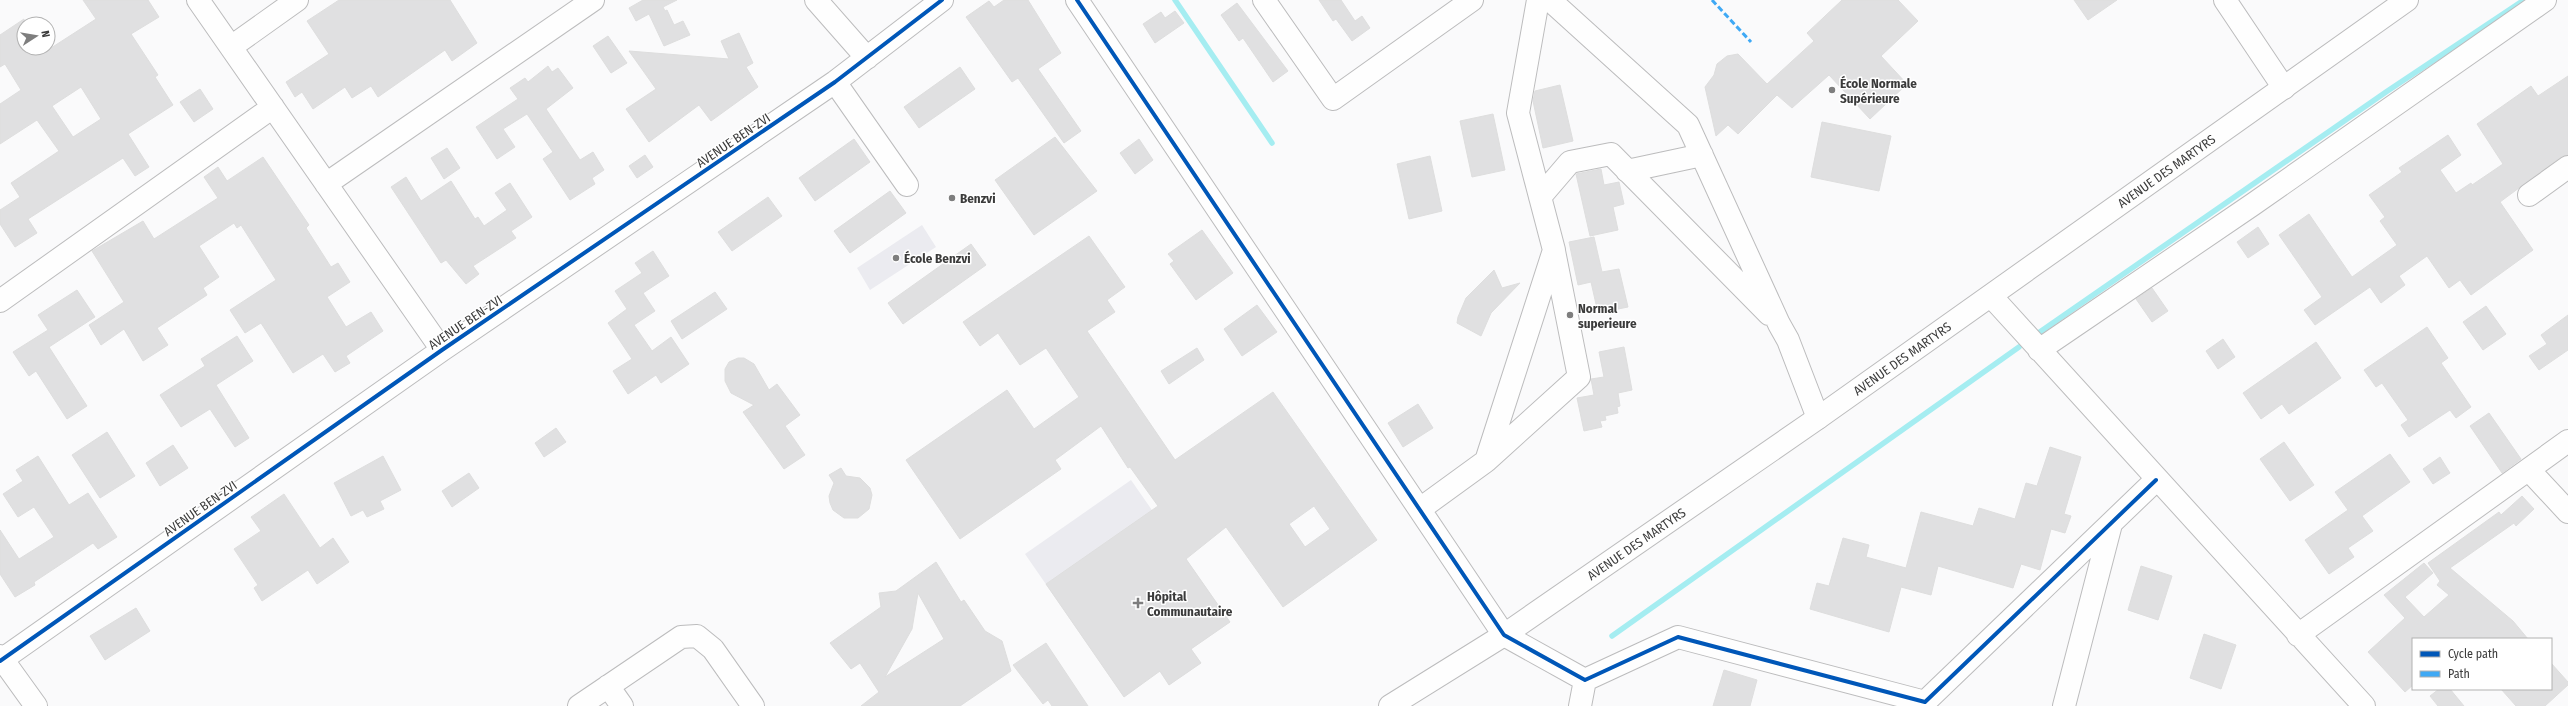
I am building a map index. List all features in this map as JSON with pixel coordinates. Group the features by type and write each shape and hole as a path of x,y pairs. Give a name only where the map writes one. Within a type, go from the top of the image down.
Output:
{"street":[{"path":"198,0 442,350"},
{"path":"231,47 297,0"},
{"path":"326,184 593,0"},
{"path":"816,0 867,58"},
{"name":"AVENUE BEN-ZVI","path":"1,658 442,350 835,82 942,0"},
{"path":"1077,0 1504,635 1585,680"},
{"path":"1264,0 1333,99 1472,0"},
{"path":"1420,508 1486,461 1579,377 1554,250 1518,112 1538,0"},
{"path":"1550,0 1688,125 1779,324 1788,340 1818,418"},
{"path":"2225,0 2284,88"},
{"name":"AVENUE DES MARTYRS","path":"1390,706 1504,635 1818,418 2407,0"},
{"path":"2039,350 2258,200 2545,0"},
{"path":"835,82 907,185"},
{"path":"0,301 273,107"},
{"path":"1540,197 1570,162 1611,154 1779,324"},
{"path":"1627,171 1702,155"},
{"path":"2529,194 2568,167"},
{"path":"1486,461 1554,250"},
{"path":"1991,296 2156,480 2364,706"},
{"path":"2298,635 2568,441"},
{"path":"2529,470 2568,512"},
{"path":"1585,680 1678,637 1925,702 2156,480"},
{"path":"2064,706 2111,524"},
{"path":"579,706 681,637 697,636 714,650 743,703"},
{"path":"1,658 36,706"},
{"path":"1580,706 1585,680"},
{"path":"608,686 622,706"}],"shaded area":[{"name":"École Benzvi","path":"922,225 936,247 870,290 857,268"},
{"name":"Hôpital Communautaire","path":"1131,480 1230,622 1191,649 1201,663 1169,685 1159,671 1124,697 1025,554"}],"building":[{"path":"83,0 148,0 159,17 131,34 158,75 155,77 173,105 128,134 149,167 135,176 123,158 28,219 37,233 15,247 0,224 0,210 20,197 11,183 59,151 37,120 0,144 0,104 21,90 5,64 0,67 0,35 16,24 16,56 56,56 56,45 96,19","holes":["81,87 101,119 73,137 52,106"]},
{"path":"339,0 450,0 477,43 452,61 445,50 378,97 371,86 352,98 345,87 313,109 302,92 295,97 286,82 329,54 307,21"},
{"path":"643,0 677,0 663,7 665,11 667,10 674,25 683,21 690,35 664,46 649,14 636,21 629,8"},
{"path":"1004,0 1028,0 1061,53 1038,69 1081,131 1064,143 1018,78 1012,82 966,17 989,1 994,7"},
{"path":"1319,0 1341,0 1355,21 1362,16 1370,28 1352,41 1336,19 1333,21"},
{"path":"1842,0 1898,0 1918,21 1881,56 1907,84 1870,119 1829,75 1792,108 1777,95 1738,134 1728,125 1716,136 1705,87 1714,75 1717,64 1727,56 1738,54 1767,84 1814,41 1807,33"},
{"path":"2074,0 2117,0 2088,20"},
{"path":"1237,3 1288,71 1273,82 1243,38 1239,41 1221,15"},
{"path":"1175,11 1184,23 1155,43 1143,24 1161,12 1165,18"},
{"path":"739,33 753,63 746,67 758,87 711,121 699,105 649,142 626,109 656,89 629,51 729,59 721,41"},
{"path":"608,36 627,63 611,73 593,46"},
{"path":"548,66 552,72 558,68 573,88 546,109 580,160 593,152 604,170 592,178 595,184 570,200 543,159 553,152 527,114 503,129 515,147 497,159 476,127 518,99 510,88 525,78 528,82"},
{"path":"960,67 975,89 919,128 904,107"},
{"path":"2568,76 2568,155 2561,157 2500,202 2533,250 2471,295 2460,280 2449,288 2427,256 2399,276 2405,285 2381,303 2370,287 2315,325 2304,310 2322,297 2279,235 2309,214 2352,277 2397,245 2380,221 2385,217 2369,195 2402,172 2399,168 2448,135 2461,155 2440,170 2456,193 2471,183 2472,185 2503,164 2477,124 2531,86 2538,96"},
{"path":"1560,85 1573,141 1543,148 1533,101 1535,91"},
{"path":"200,89 213,109 194,122 180,102"},
{"path":"1493,114 1505,170 1472,177 1460,121"},
{"path":"1822,122 1891,136 1879,191 1811,177"},
{"path":"1055,137 1097,191 1034,235 995,180"},
{"path":"854,139 870,162 815,201 799,178"},
{"path":"1139,139 1153,160 1135,174 1120,153"},
{"path":"447,148 460,168 444,179 431,158"},
{"path":"645,155 653,167 637,178 629,166"},
{"path":"1430,156 1442,211 1409,219 1397,164"},
{"path":"263,157 309,225 306,228 331,267 338,263 350,282 327,297 346,327 371,312 383,331 346,356 350,363 335,372 323,354 293,373 261,323 245,333 230,310 276,280 241,225 237,228 234,223 199,246 219,277 203,288 207,295 157,328 168,345 143,361 124,329 101,345 89,325 124,302 92,251 143,221 154,239 218,198 204,177 218,167 227,181"},
{"path":"1601,169 1604,185 1619,182 1624,204 1613,207 1618,230 1590,236 1576,174"},
{"path":"406,177 421,201 451,181 475,219 478,217 484,226 507,210 495,193 510,183 532,217 511,231 516,238 473,266 479,274 466,284 446,260 441,263 391,187"},
{"path":"890,191 906,213 850,253 834,231"},
{"path":"768,197 782,216 732,251 718,232"},
{"path":"2258,227 2269,244 2248,258 2237,242"},
{"path":"1202,230 1233,273 1196,300 1170,264 1174,261 1168,254"},
{"path":"1089,236 1125,287 1107,300 1115,312 1087,331 1175,460 1273,392 1377,540 1283,607 1226,527 1186,559 1230,622 1191,649 1201,663 1169,685 1160,671 1124,697 1046,584 1158,506 1130,467 1128,468 1101,426 1055,460 1061,469 960,539 906,460 1007,390 1034,429 1079,397 1046,348 1020,365 998,333 980,346 963,322","holes":["1314,506 1330,529 1305,547 1289,524"]},
{"path":"1594,237 1602,272 1619,269 1628,307 1598,313 1591,282 1578,285 1569,242"},
{"path":"971,244 986,265 903,324 888,303"},
{"path":"653,251 669,276 643,293 655,311 634,325 652,351 671,337 689,364 661,383 656,375 628,394 613,371 632,359 608,323 627,309 615,291 642,273 635,263"},
{"path":"1494,270 1502,288 1520,283 1491,313 1481,336 1457,323 1458,317 1466,298"},
{"path":"2152,288 2168,311 2152,322 2136,299"},
{"path":"77,290 95,317 49,347 87,406 67,419 36,371 29,376 13,352 48,330 38,315"},
{"path":"715,292 727,309 682,339 671,321"},
{"path":"1257,305 1277,332 1242,356 1224,329"},
{"path":"2486,306 2506,334 2483,350 2463,322"},
{"path":"2568,315 2568,350 2539,370 2529,356 2547,344 2541,335"},
{"path":"2427,327 2448,358 2441,363 2471,407 2456,418 2450,410 2409,437 2401,425 2408,420 2382,383 2376,387 2364,370"},
{"path":"237,336 253,361 216,385 249,438 235,447 210,409 181,427 160,395 205,366 201,359"},
{"path":"2223,339 2235,357 2218,369 2206,351"},
{"path":"2316,342 2341,378 2289,414 2282,404 2261,419 2243,393"},
{"path":"1624,347 1632,390 1618,393 1620,406 1617,407 1618,413 1605,416 1606,420 1600,421 1602,427 1584,431 1577,398 1594,395 1591,379 1604,377 1599,352"},
{"path":"1197,348 1204,360 1169,384 1161,371"},
{"path":"738,358 744,358 754,364 769,390 777,384 800,415 785,426 805,455 784,469 743,412 754,405 731,393 725,381 725,369 729,362"},
{"path":"1418,404 1433,428 1403,447 1388,423"},
{"path":"2489,413 2521,459 2502,473 2470,426"},
{"path":"556,428 566,442 544,457 535,443"},
{"path":"107,432 135,476 100,498 72,455"},
{"path":"2284,442 2314,485 2290,501 2260,459"},
{"path":"173,445 188,468 160,486 146,463"},
{"path":"2050,447 2081,457 2064,514 2071,516 2065,533 2051,529 2040,570 2021,564 2013,588 1938,566 1931,595 1901,587 1889,632 1810,609 1817,583 1829,586 1843,538 1869,545 1866,557 1906,568 1921,512 1973,526 1979,508 2015,519 2026,483 2037,486"},
{"path":"2390,454 2410,482 2362,516 2373,531 2348,548 2354,557 2329,574 2305,540 2348,510 2335,492"},
{"path":"38,456 69,505 88,493 117,537 98,549 93,543 34,582 35,585 15,597 0,574 0,530 19,559 54,537 34,507 18,517 3,494 23,481 16,470"},
{"path":"383,456 401,490 380,501 384,509 367,517 363,510 351,516 334,483"},
{"path":"2440,457 2450,473 2433,484 2423,469"},
{"path":"841,468 846,476 860,478 870,488 872,495 869,509 858,518 844,518 833,510 830,503 829,496 834,483 829,475"},
{"path":"469,473 479,488 452,507 442,491"},
{"path":"284,494 320,548 333,538 349,562 317,584 308,570 262,601 254,588 258,585 234,549 261,531 251,517"},
{"path":"2522,496 2534,509 2516,526 2514,523 2450,568 2513,621 2527,638 2412,638 2412,686 2405,692 2368,652 2405,618 2384,595 2424,563 2433,573 2405,597 2424,617 2449,595 2437,585 2440,581 2428,563 2499,512 2501,515"},
{"path":"936,562 961,602 964,600 985,631 1002,641 1011,671 960,706 861,706 879,692 860,663 851,669 830,643 881,607 879,593 896,591","holes":["918,593 944,639 885,677 912,629"]},
{"path":"2141,566 2172,576 2158,620 2128,610"},
{"path":"136,608 150,631 105,660 90,636"},
{"path":"2204,634 2236,645 2221,689 2190,678"},
{"path":"1046,643 1088,706 1052,706 1048,700 1043,704 1013,665"},
{"path":"2552,664 2568,682 2568,685 2545,706 2516,706 2502,690 2552,690"},
{"path":"1724,670 1757,680 1750,706 1713,706"},
{"path":"2438,690 2451,690 2464,706 2438,706 2430,696"}],"waterway":[{"path":"1175,0 1272,143"},
{"path":"2034,336 2386,92 2524,0"},
{"path":"1612,636 2019,347"}],"marked path":[{"path":"1712,0 1751,42"}],"cycle path":[{"path":"0,661 442,350 835,82 942,0"},
{"path":"1077,0 1504,635 1585,680 1678,637 1925,702 2156,480"}],"place":[{"name":"École Normale Supérieure","path":"1832,90"},
{"name":"Benzvi","path":"952,198"},
{"name":"École Benzvi","path":"896,258"},
{"name":"Normal superieure","path":"1570,315"},
{"name":"Hôpital Communautaire","path":"1138,603"}]}
